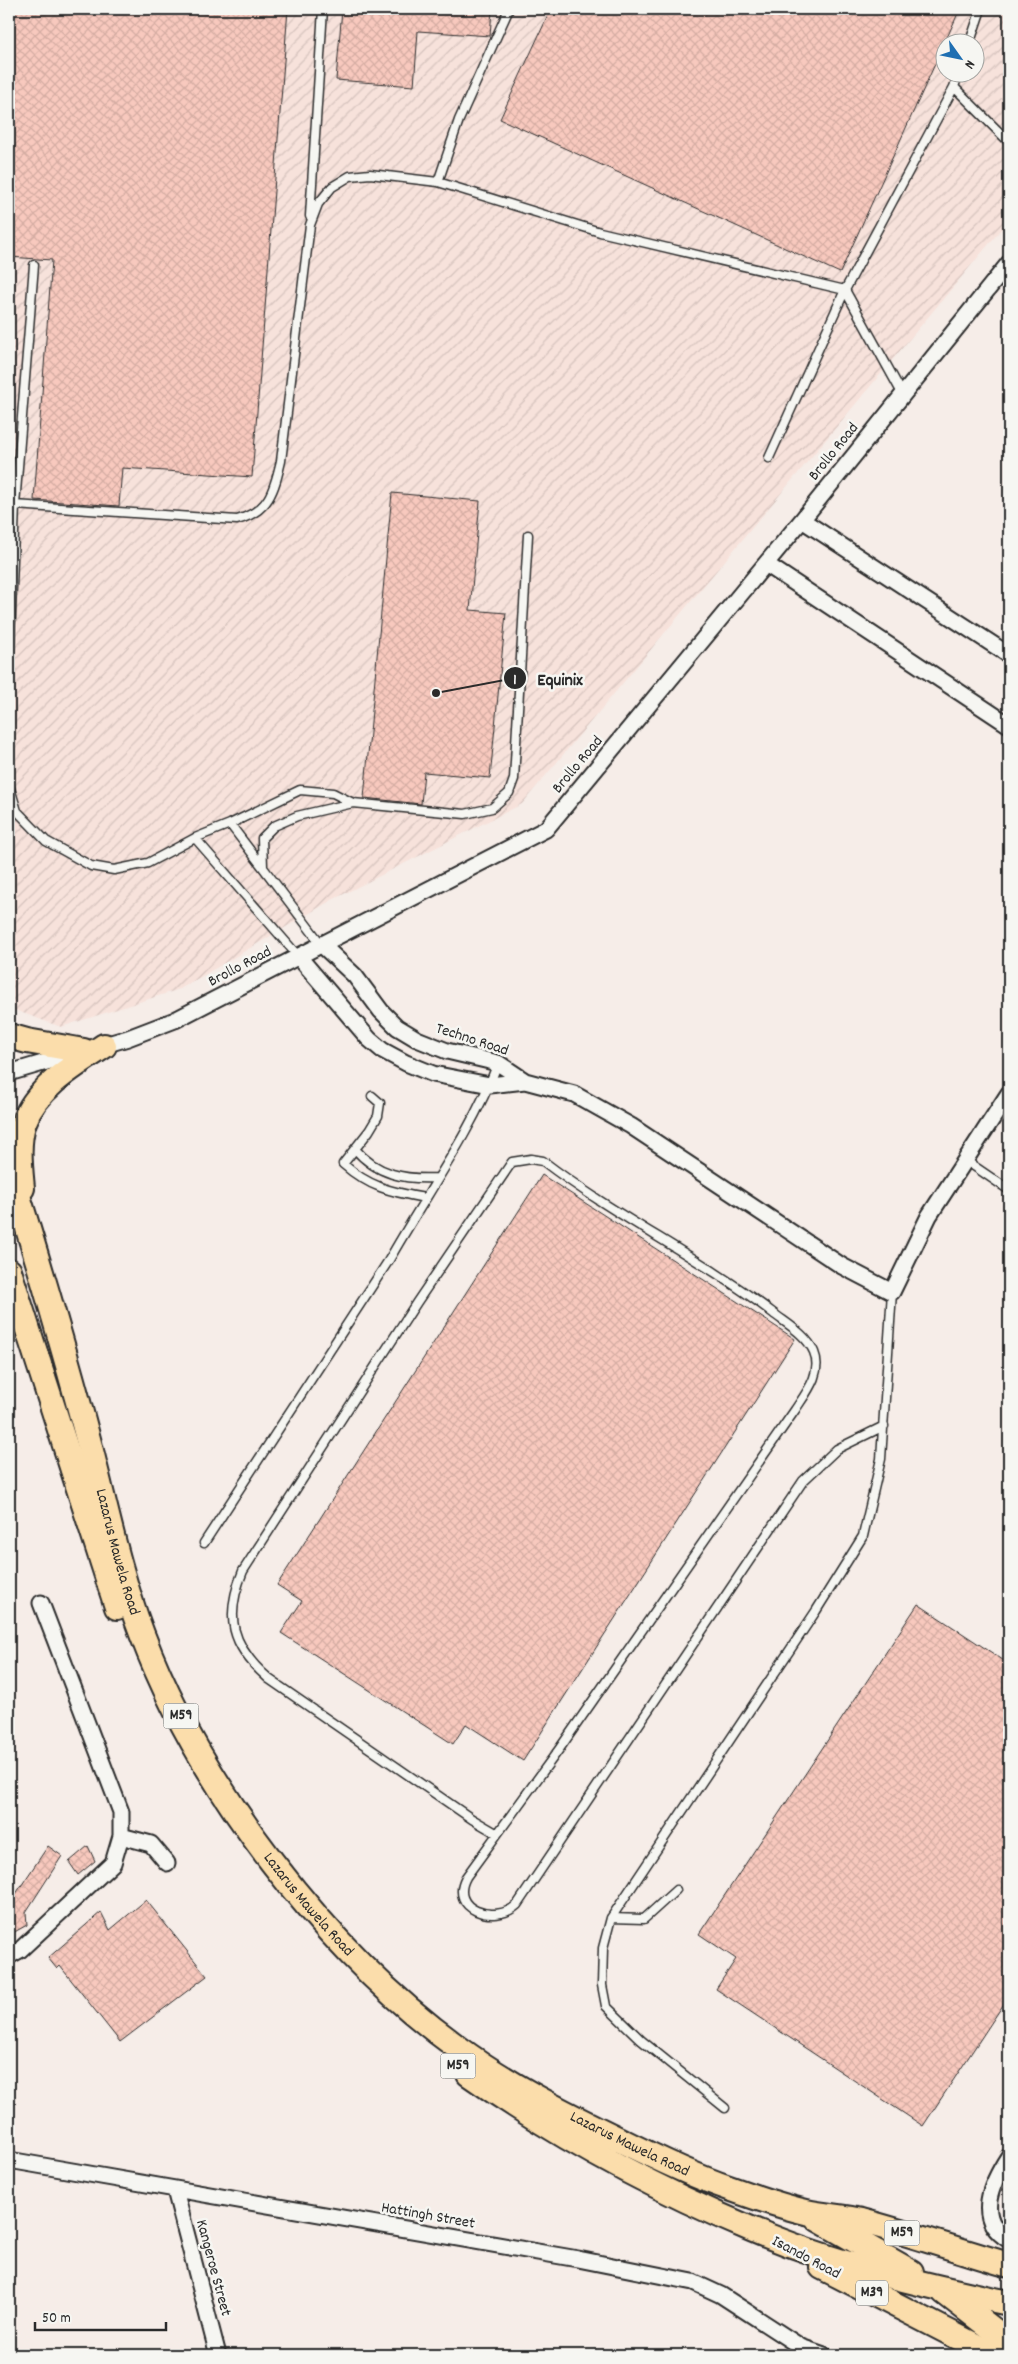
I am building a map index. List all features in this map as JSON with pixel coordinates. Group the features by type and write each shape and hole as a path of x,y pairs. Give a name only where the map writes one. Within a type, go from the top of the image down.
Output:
{"main road":[{"path":"9,1036 27,1042 94,1048"},
{"path":"27,1226 20,1160 24,1122 40,1096 94,1048"},
{"name":"Lazarus Mawela Road","path":"9,1167 68,1362 117,1557 142,1634 160,1677 194,1742 234,1809 289,1884 333,1934 402,2003 460,2050 546,2104 667,2163 726,2188 806,2212 859,2220 1009,2265"},
{"name":"Lazarus Mawela Road","path":"9,1271 86,1518 133,1650 151,1691 201,1785 258,1866 325,1947 400,2020 440,2053 527,2114 607,2161 752,2230 848,2264 940,2289 1009,2303"},
{"name":"M39","path":"806,2212 940,2289 1009,2342"},
{"name":"Isando Road","path":"752,2230 993,2355"}],"street":[{"name":"Brollo Road","path":"9,1073 94,1048 175,1020 546,829 802,520 1009,263"},
{"path":"802,520 1009,655"},
{"path":"766,564 1009,725"},
{"name":"Techno Road","path":"321,944 355,976 370,998 397,1027 433,1046 498,1064 525,1080"},
{"name":"Techno Road","path":"298,956 352,1020 382,1050 406,1063 433,1074 490,1084 525,1080"},
{"path":"525,1080 574,1094 605,1110 842,1266 892,1292 929,1216 1009,1093"},
{"path":"9,1956 20,1950 113,1863 121,1836 122,1812 41,1604"},
{"path":"121,1836 151,1844 167,1863"},
{"path":"1009,2156 995,2177 989,2195 992,2220 997,2230 1009,2240"},
{"name":"Hattingh Street","path":"9,2160 578,2259 693,2282 721,2295 801,2346 824,2355"},
{"name":"Kangeroe Street","path":"175,2190 218,2355"}],"lane":[{"path":"12,505 237,520 251,516 268,501 276,483 281,461 310,225 323,9"},
{"path":"438,182 459,120 509,9"},
{"path":"973,32 981,9"},
{"path":"769,458 845,290 956,82"},
{"path":"954,87 1009,142"},
{"path":"310,225 322,198 332,187 350,176 370,174 438,182 600,232 845,290 903,395"},
{"path":"9,667 12,505 34,265"},
{"path":"263,867 262,838 274,826 298,816 353,803 465,814 492,808 509,793 514,779 528,535"},
{"path":"9,785 17,811 46,841 91,866 114,870 148,863 195,838 230,824 300,790 333,793 353,803"},
{"path":"230,824 321,944"},
{"path":"195,838 298,956"},
{"path":"204,1543 390,1260 404,1231 464,1138 498,1064"},
{"path":"372,1096 380,1103 378,1116 343,1164 365,1182 388,1191 425,1198"},
{"path":"355,1148 369,1163 394,1176 416,1180 438,1178"},
{"path":"496,1833 472,1819 285,1690 250,1663 242,1650 233,1626 232,1600 243,1571 512,1162 531,1159 543,1161 751,1296 804,1337 814,1352 816,1367 811,1386 795,1410 560,1748 496,1833 461,1886 462,1897 467,1905 485,1914 494,1915 512,1910 530,1890 803,1481 837,1449 884,1426"},
{"path":"964,1160 1009,1190"},
{"path":"725,2108 641,2040 606,2006 602,1985 604,1948 611,1918 816,1611 862,1536 881,1459 892,1292"},
{"path":"611,1918 644,1919 676,1890"}],"shaded area":[{"path":"9,9 1009,9 1009,220 522,804 332,900 180,989 61,1027 9,1008"}],"building":[{"path":"9,9 288,9 252,477 122,468 119,506 34,500 52,260 9,257"},
{"path":"342,9 492,9 490,36 418,31 414,86 336,80"},
{"path":"551,9 960,9 950,32 936,32 936,62 840,273 500,119"},
{"path":"392,493 480,501 470,610 506,613 490,778 424,772 421,804 364,798"},
{"path":"542,1175 795,1339 523,1761 466,1724 453,1744 281,1633 302,1601 277,1585"},
{"path":"918,1604 1009,1664 1009,1996 923,2126 716,1989 736,1959 699,1934"},
{"path":"48,1846 62,1856 26,1912 27,1925 9,1935 9,1904"},
{"path":"88,1846 95,1861 78,1875 69,1862"},
{"path":"146,1900 207,1976 120,2042 60,1966 57,1969 48,1958 101,1912 110,1930"}],"place":[{"name":"Equinix","path":"436,693"}]}
